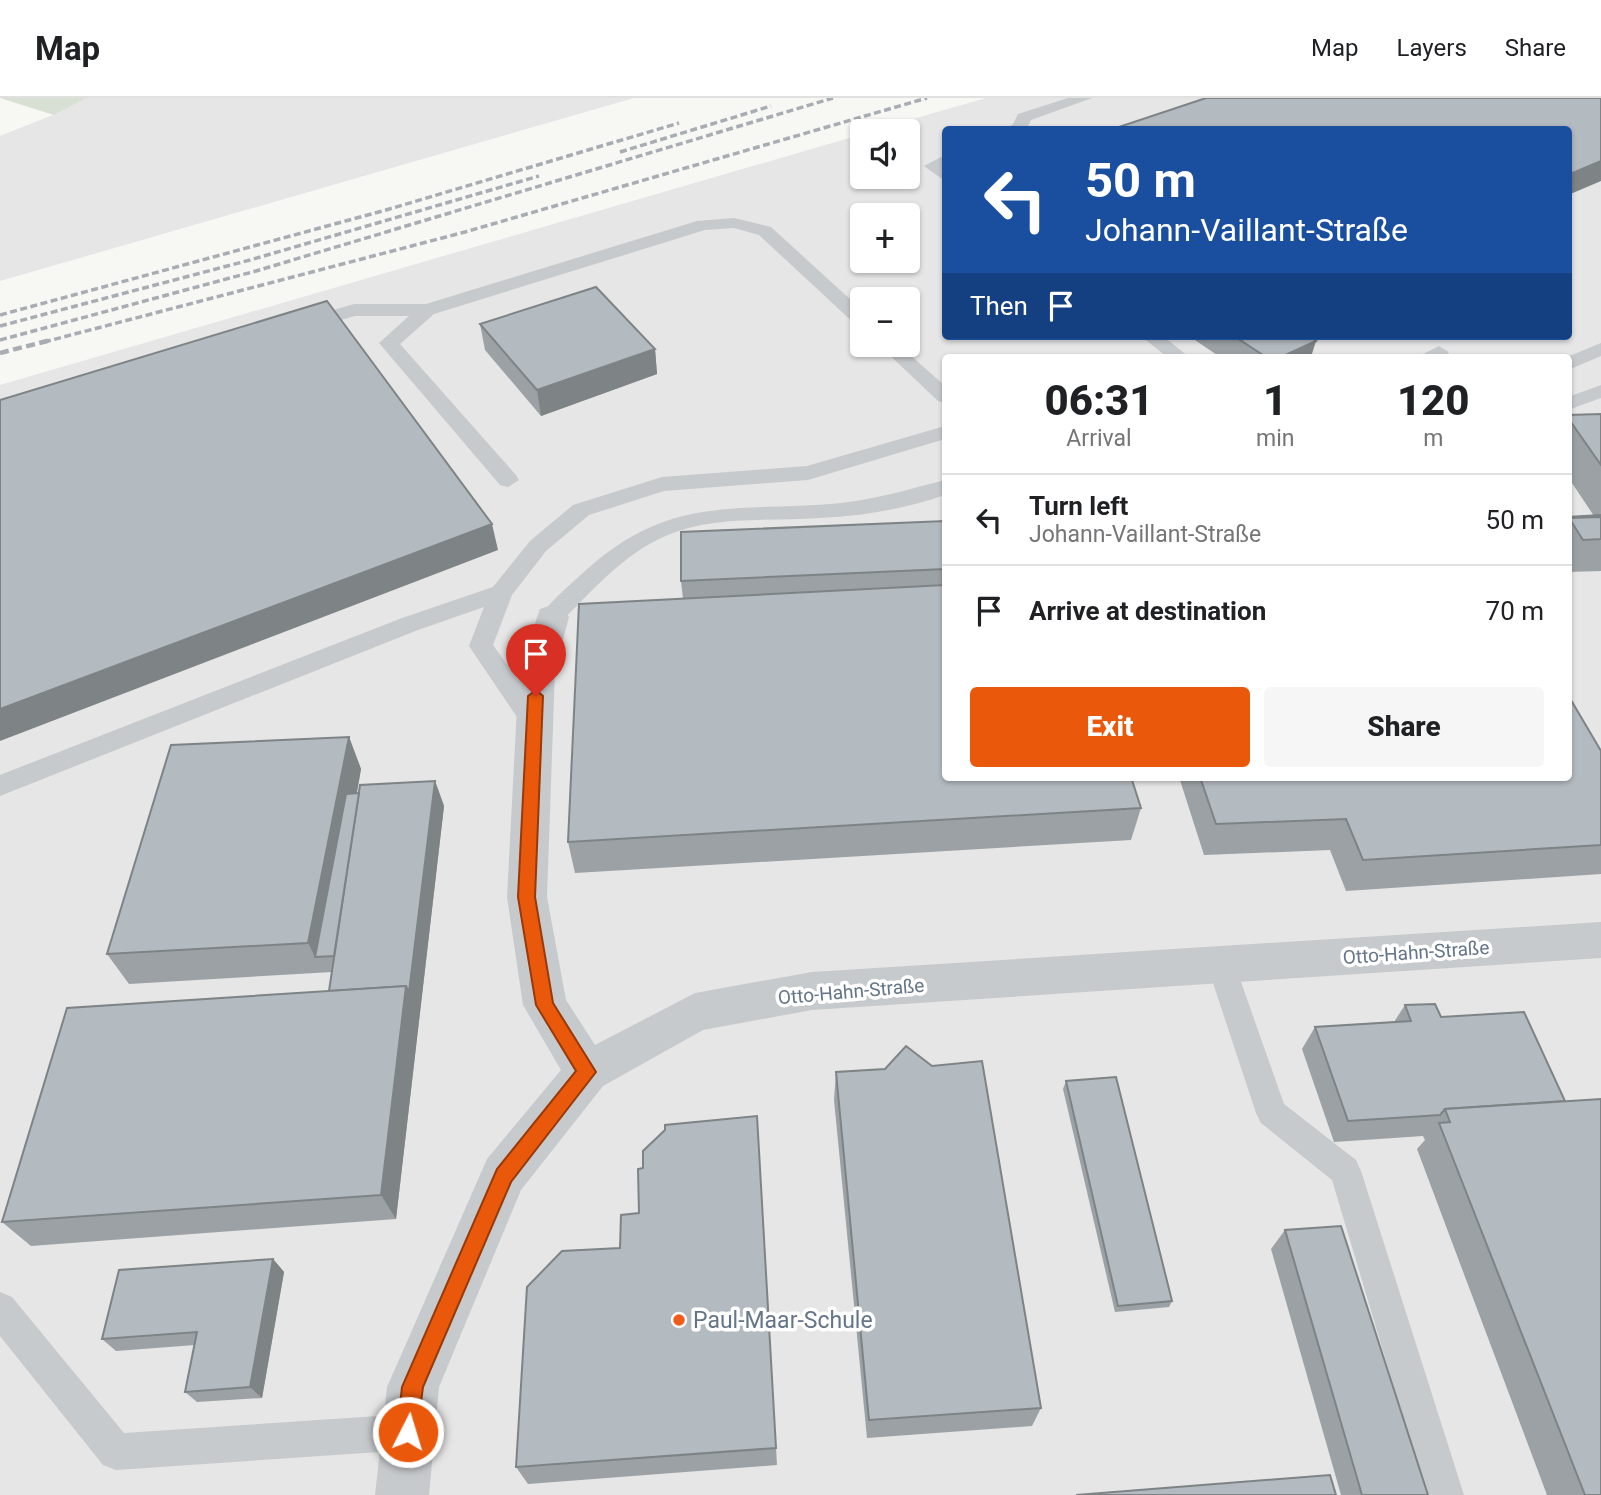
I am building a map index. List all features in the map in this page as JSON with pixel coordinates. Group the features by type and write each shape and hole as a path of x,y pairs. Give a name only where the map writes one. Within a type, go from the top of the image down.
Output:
{"street":[{"path":"552,617 537,669 527,897 545,1005 587,1072"},
{"name":"Otto-Hahn-Straße","path":"402,1495 412,1387 504,1175 587,1072 695,1012 812,991 1601,940"}],"lane":[{"path":"1020,126 1024,117 1084,98"},
{"path":"942,161 932,166 942,174"},
{"path":"289,330 354,310 427,310 703,225 734,223 765,231 850,309"},
{"path":"427,310 389,343 508,480"},
{"path":"1157,340 1175,354"},
{"path":"1572,362 1601,349"},
{"path":"901,357 942,394"},
{"path":"1572,402 1601,391"},
{"path":"534,723 481,646 501,593 538,546 581,510 662,484 808,473 942,433"},
{"path":"552,617 610,561 664,528 719,513 840,510 928,494 942,488"},
{"path":"0,786 410,624 501,593"},
{"path":"1221,965 1272,1112 1345,1171 1445,1495"},
{"path":"0,1310 116,1452 408,1432"}],"shaded area":[{"path":"0,98 86,98 54,115"},
{"path":"86,98 634,98 0,281 0,136 53,115"},
{"path":"986,98 1601,98 1601,1495 0,1495 0,385 850,138 850,189 920,189 920,119 913,119"}],"building":[{"path":"1206,98 1601,98 1601,161 1572,173 1572,126 1122,126"},
{"path":"596,287 655,349 537,390 480,324"},
{"path":"327,301 492,524 0,709 0,400"},
{"path":"1240,340 1316,341 1288,354 1261,354"},
{"path":"1601,414 1601,465 1572,424 1572,415"},
{"path":"1601,515 1601,517 1572,517"},
{"path":"1601,517 1601,539 1583,540 1572,523 1572,518"},
{"path":"942,521 942,569 681,581 681,532"},
{"path":"942,585 942,781 1132,781 1141,808 568,842 579,604"},
{"path":"1572,702 1601,751 1601,845 1363,860 1346,819 1216,824 1201,781 1572,781"},
{"path":"349,737 308,943 107,954 171,745"},
{"path":"435,781 409,992 406,986 329,991 360,785"},
{"path":"359,793 334,956 315,957 346,794"},
{"path":"406,986 381,1195 2,1222 67,1008"},
{"path":"1435,1004 1441,1017 1524,1012 1565,1101 1445,1109 1440,1115 1348,1121 1315,1027 1411,1021 1405,1005"},
{"path":"906,1046 932,1066 982,1061 1041,1408 869,1420 836,1072 885,1069"},
{"path":"1116,1077 1172,1301 1118,1306 1066,1081"},
{"path":"1601,1099 1601,1495 1585,1495 1439,1123 1450,1122 1445,1109"},
{"path":"757,1116 776,1448 516,1467 527,1287 562,1251 620,1248 621,1215 639,1213 638,1169 643,1168 643,1151 665,1130 665,1125"},
{"path":"1341,1226 1428,1495 1362,1495 1285,1230"},
{"path":"273,1259 250,1387 185,1392 197,1332 102,1339 119,1270"},
{"path":"1330,1475 1336,1495 1076,1495"}],"railway":[{"path":"0,340 256,271 833,98"},
{"path":"44,342 465,232 927,98"},
{"path":"620,152 771,106"},
{"path":"0,315 386,210 679,123"},
{"path":"0,326 250,260 539,176"},
{"path":"0,353 51,340"}],"place":[{"name":"Paul-Maar-Schule","path":"679,1320"}],"route":[{"path":"408,1432 412,1387 504,1175 587,1072 545,1005 527,897 536,696"}]}
